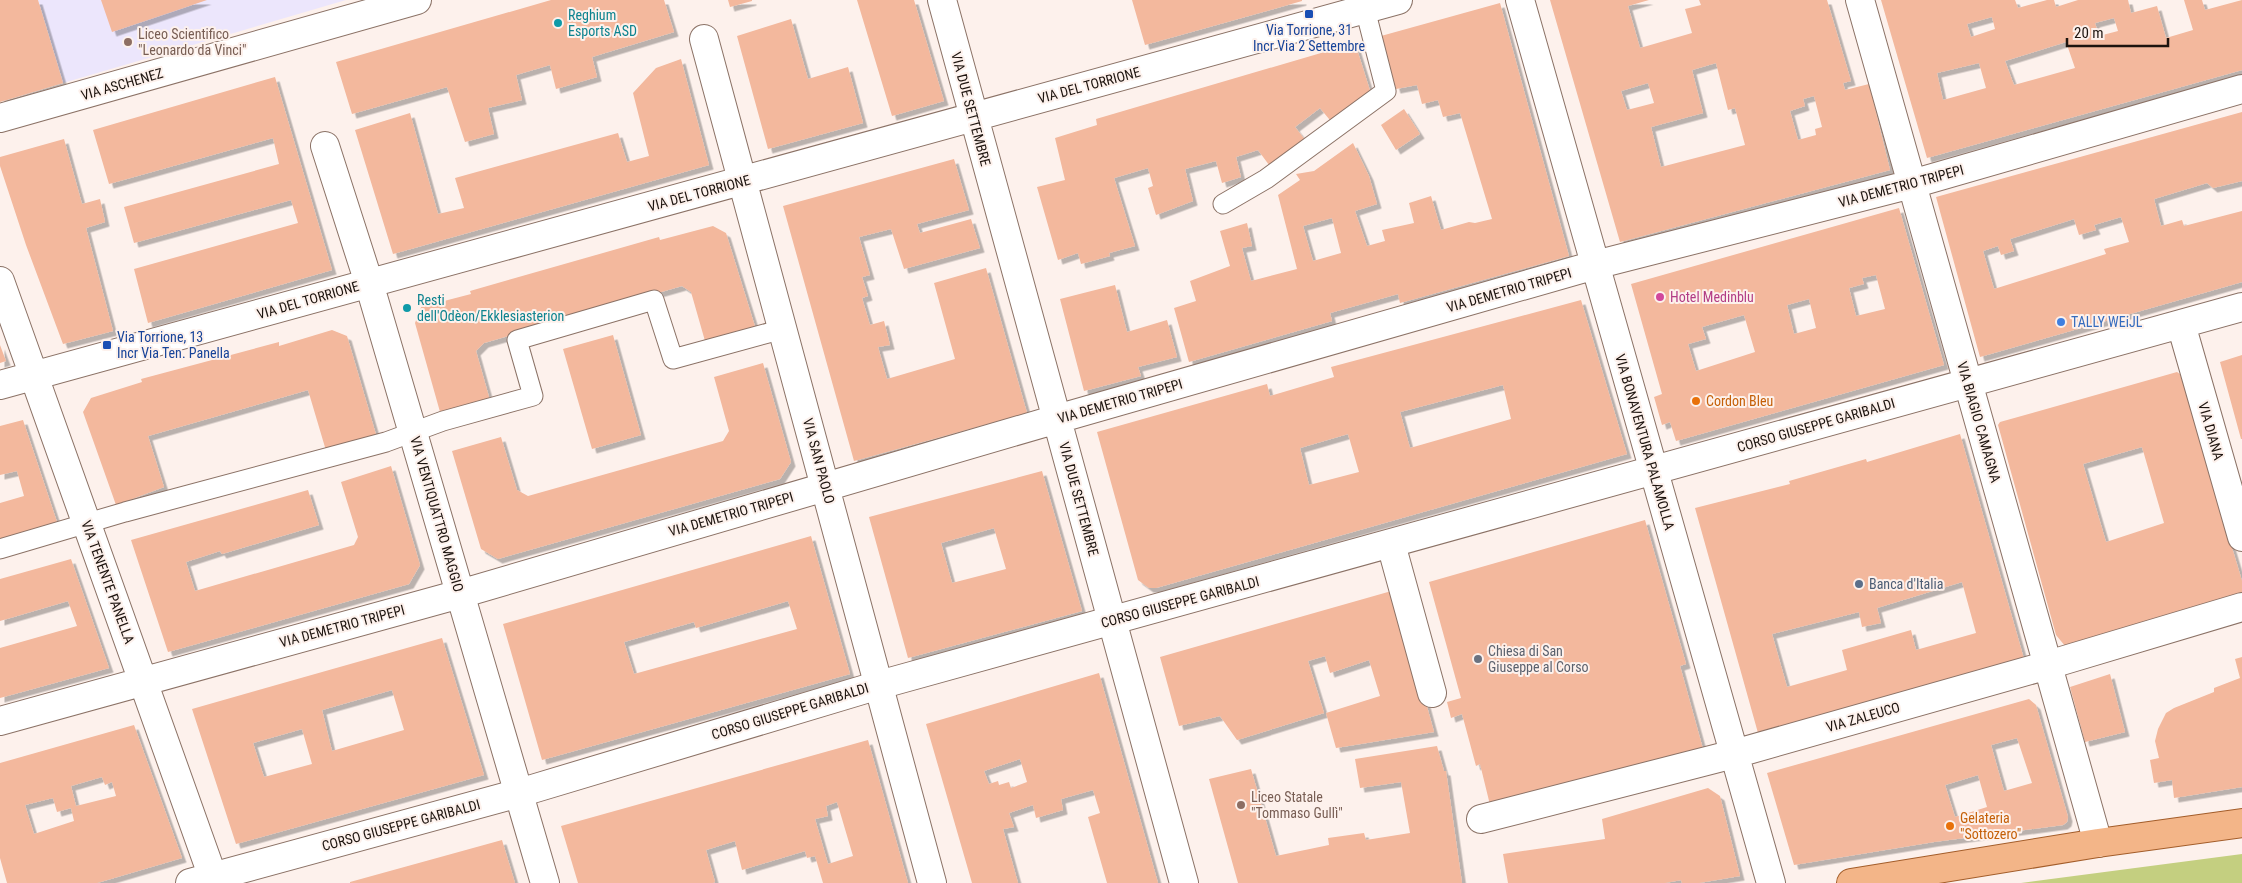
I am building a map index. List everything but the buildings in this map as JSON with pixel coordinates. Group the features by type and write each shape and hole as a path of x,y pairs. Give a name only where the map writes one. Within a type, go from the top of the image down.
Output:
{"main road":[{"path":"1851,883 2098,843 2242,823"}],"street":[{"name":"VIA ASCHENEZ","path":"0,118 417,0"},
{"name":"VIA DUE SETTEMBRE","path":"942,0 1184,883"},
{"name":"VIA DEL TORRIONE","path":"0,385 1398,0"},
{"name":"VIA BONAVENTURA PALAMOLLA","path":"1520,0 1771,883"},
{"name":"VIA BIAGIO CAMAGNA","path":"1860,0 2098,843"},
{"name":"VIA SAN PAOLO","path":"704,39 744,180 932,883"},
{"name":"VIA DEMETRIO TRIPEPI","path":"0,721 460,594 1057,419 1595,265 1912,184 2242,89"},
{"name":"VIA VENTIQUATTRO MAGGIO","path":"325,146 369,283 545,883"},
{"name":"VIA TENENTE PANELLA","path":"0,282 144,680 206,881"},
{"name":"CORSO GIUSEPPE GARIBALDI","path":"206,881 519,793 879,685 2242,307"},
{"name":"VIA DIANA","path":"2181,324 2242,537"},
{"path":"1391,544 1432,693"},
{"name":"VIA ZALEUCO","path":"1481,819 1734,754 2048,665 2242,607"}],"lane":[{"path":"1223,204 1266,179 1386,90 1366,9"},
{"path":"0,549 533,396 517,340 654,300 672,359 783,329"}],"shaded area":[{"name":"Liceo Scientifico \"Leonardo da Vinci\"","path":"38,0 346,0 63,83"}],"green space":[{"path":"2242,854 2242,883 2021,883"}],"place":[{"name":"Via Torrione, 31 Incr Via 2 Settembre","path":"1309,14"},
{"name":"Reghium Esports ASD","path":"558,23"},
{"name":"Liceo Scientifico \"Leonardo da Vinci\"","path":"128,42"},
{"name":"Hotel Medinblu","path":"1660,297"},
{"name":"Resti dell'Odèon/Ekklesiasterion","path":"407,308"},
{"name":"TALLY WEiJL","path":"2061,322"},
{"name":"Via Torrione, 13 Incr Via Ten. Panella","path":"107,345"},
{"name":"Cordon Bleu","path":"1696,401"},
{"name":"Banca d'Italia","path":"1859,584"},
{"name":"Chiesa di San Giuseppe al Corso","path":"1478,659"},
{"name":"Liceo Statale \"Tommaso Gullì\"","path":"1241,805"},
{"name":"Gelateria \"Sottozero\"","path":"1950,826"}]}
